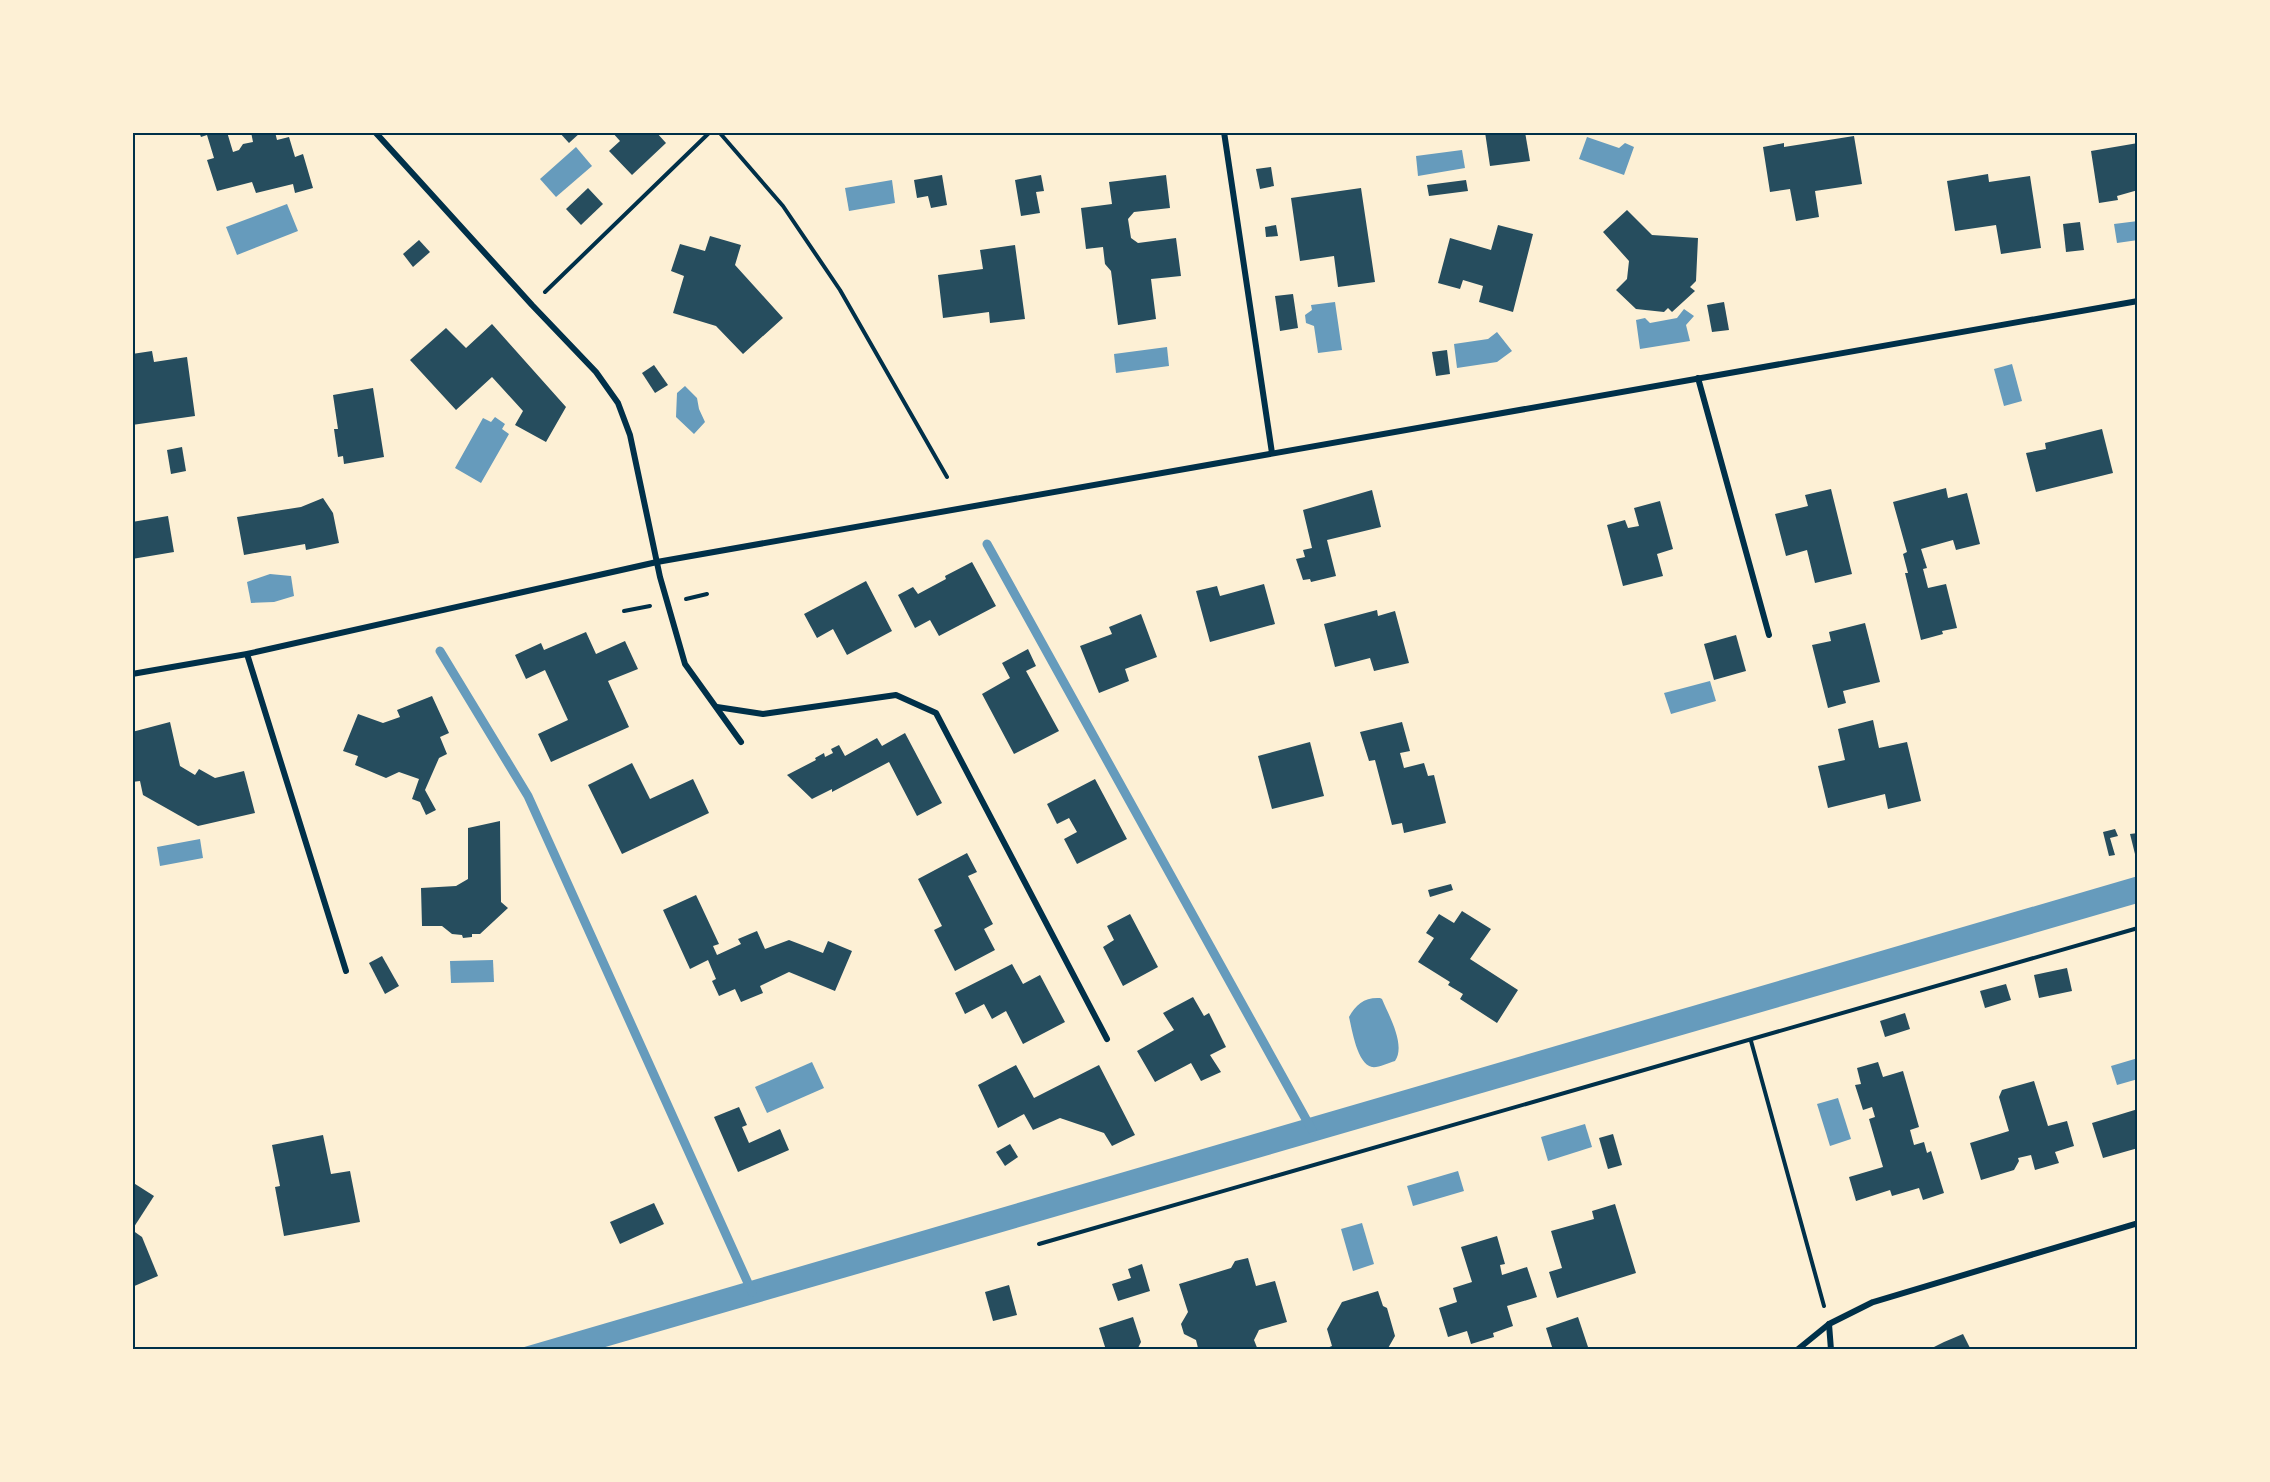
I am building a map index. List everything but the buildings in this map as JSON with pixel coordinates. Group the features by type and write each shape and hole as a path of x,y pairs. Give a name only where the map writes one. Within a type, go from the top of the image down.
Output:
{"street":[{"path":"375,132 596,372 618,403 630,435 657,562 685,664 741,742"},
{"path":"1224,132 1272,453"},
{"path":"132,674 247,654 657,562 2138,301"},
{"path":"1698,378 1769,635"},
{"path":"247,654 346,972"},
{"path":"717,707 763,714 896,695 936,713 1107,1040"},
{"path":"1797,1350 1829,1324 1874,1302 2138,1223"},
{"path":"1829,1324 1831,1350"}],"path":[{"path":"532,305 710,132"},
{"path":"719,132 783,206 840,290 947,477"},
{"path":"1039,1244 2138,928"},
{"path":"1751,1041 1829,1324"}],"water":[{"path":"1587,137 1619,148 1625,143 1634,147 1624,175 1579,159"},
{"path":"576,147 592,166 556,197 540,179"},
{"path":"1462,150 1465,168 1418,176 1416,156"},
{"path":"892,180 895,203 849,211 845,188"},
{"path":"287,204 298,231 237,255 226,227"},
{"path":"2138,221 2138,240 2117,243 2114,224"},
{"path":"1335,302 1342,350 1318,353 1314,326 1306,323 1305,315 1312,310 1311,305"},
{"path":"1684,309 1694,316 1686,325 1690,341 1640,349 1636,320 1645,318 1650,323 1677,318"},
{"path":"1497,332 1512,351 1497,362 1457,368 1454,344 1488,339"},
{"path":"1167,347 1169,366 1116,373 1114,354"},
{"path":"2012,364 2022,401 2004,406 1994,369"},
{"path":"685,386 697,398 705,422 694,434 676,417 677,393"},
{"path":"495,417 505,424 502,429 509,434 481,483 455,468 483,418 491,422"},
{"path":"270,574 291,576 294,596 274,602 251,603 247,582"},
{"path":"1710,681 1716,701 1671,714 1664,693"},
{"path":"200,839 203,858 160,866 157,847"},
{"path":"2138,876 2138,903 595,1350 514,1350"},
{"path":"493,960 494,982 451,983 450,961"},
{"path":"1380,998 1395,1030 1399,1047 1395,1061 1372,1067 1362,1060 1349,1017 1362,1002"},
{"path":"2138,1058 2138,1079 2117,1085 2111,1066"},
{"path":"812,1062 824,1088 767,1113 755,1087"},
{"path":"1838,1098 1851,1139 1830,1146 1817,1104"},
{"path":"1585,1124 1592,1147 1548,1161 1541,1137"},
{"path":"1458,1171 1464,1191 1413,1206 1407,1186"},
{"path":"1362,1223 1374,1264 1353,1271 1341,1229"}],"waterway":[{"path":"987,544 1312,1130"},
{"path":"440,651 528,796 752,1292"}]}
